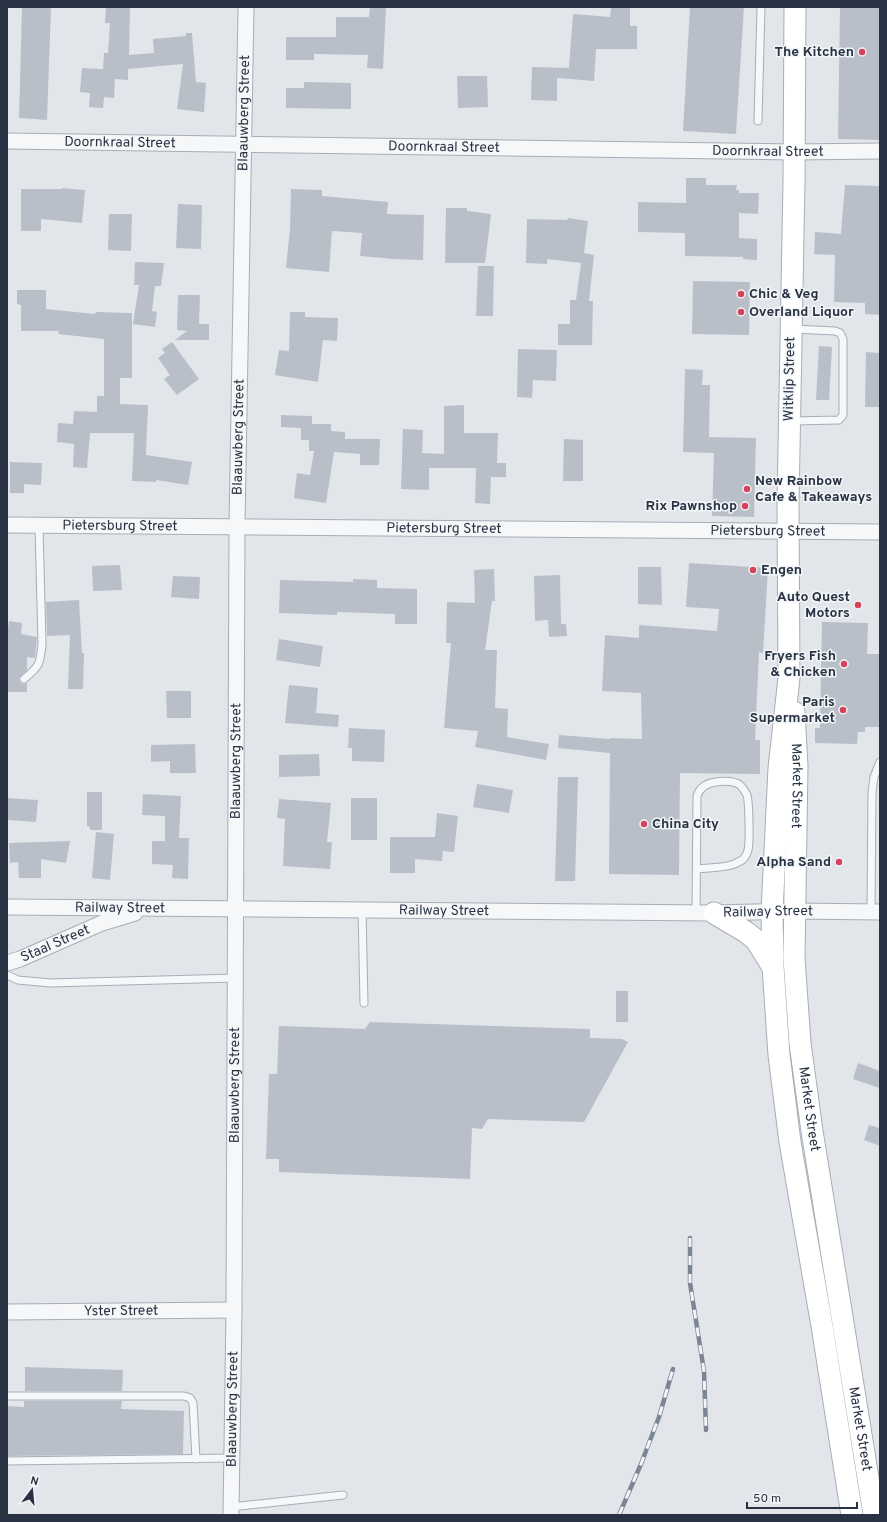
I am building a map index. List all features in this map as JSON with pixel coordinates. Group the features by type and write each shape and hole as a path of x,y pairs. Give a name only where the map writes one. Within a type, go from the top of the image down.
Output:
{"main road":[{"name":"Witklip Street","path":"789,678 788,503 795,7"},
{"name":"Market Street","path":"789,678 796,725 797,766 794,911 796,995 809,1109 874,1515"},
{"name":"Market Street","path":"789,678 779,768 772,912 773,966 779,1055 790,1142 822,1326 852,1515"},
{"path":"705,913 746,932 756,940 773,966"}],"street":[{"name":"Blaauwberg Street","path":"231,1511 234,1310 238,526 246,7"},
{"name":"Doornkraal Street","path":"7,141 880,152"},
{"name":"Pietersburg Street","path":"7,525 880,532"},
{"name":"Railway Street","path":"7,907 705,913 794,911 876,912"},
{"name":"Staal Street","path":"7,963 20,959 102,923 149,909"},
{"name":"Yster Street","path":"7,1312 234,1310"}],"lane":[{"path":"758,121 761,7"},
{"path":"789,421 839,420 843,415 843,338 840,333 834,331 791,329"},
{"path":"24,679 37,668 41,658 42,644 39,526"},
{"path":"876,912 872,792 874,777 880,762"},
{"path":"696,869 732,865 743,859 746,855 749,843 747,795 740,785 735,782 726,781 710,783 702,787 697,796 696,869 705,913"},
{"path":"362,910 364,1002"},
{"path":"7,975 18,980 50,983 235,978"},
{"path":"7,1396 184,1396 190,1398 193,1403 196,1459"},
{"path":"7,1461 232,1458"},
{"path":"231,1511 343,1495"}],"building":[{"path":"22,7 51,7 47,120 19,118"},
{"path":"106,7 130,7 129,55 154,53 153,39 186,36 186,33 192,33 196,82 206,83 204,112 177,109 183,64 128,69 128,80 115,79 114,98 104,97 103,108 89,107 90,93 80,92 82,68 103,69 104,53 108,53 110,23 105,23"},
{"path":"370,7 386,7 383,69 367,68 368,55 314,54 314,60 286,60 286,37 336,37 336,17 369,17"},
{"path":"611,7 630,7 630,26 637,26 637,49 596,49 594,81 557,78 557,101 531,100 532,67 569,68 573,14 610,17"},
{"path":"690,7 744,7 736,134 683,131"},
{"path":"840,7 880,7 880,140 838,139"},
{"path":"457,76 487,76 488,107 458,108"},
{"path":"304,82 351,83 351,109 286,108 286,88 304,88"},
{"path":"686,178 706,178 706,185 737,185 736,190 739,190 739,193 759,193 758,214 739,213 739,238 757,239 757,260 743,259 743,257 685,256 685,233 638,232 638,202 686,203"},
{"path":"845,185 880,186 880,315 865,314 865,303 834,302 835,255 814,254 815,232 841,234"},
{"path":"62,188 85,190 82,223 41,219 41,231 21,231 21,189"},
{"path":"291,189 322,190 322,196 388,202 387,214 424,215 423,260 360,256 362,233 332,231 329,272 286,268 290,229"},
{"path":"178,204 202,205 201,249 176,248"},
{"path":"446,208 467,208 467,211 491,214 485,263 445,263"},
{"path":"109,214 132,214 131,251 108,250"},
{"path":"568,218 588,221 584,253 594,255 589,301 593,301 592,345 558,345 558,324 570,324 570,300 576,300 581,263 547,259 547,264 526,263 527,219 567,220"},
{"path":"135,262 164,263 161,286 155,286 152,311 157,312 155,327 133,324 139,285 134,285"},
{"path":"478,266 494,266 493,316 476,316"},
{"path":"693,281 750,282 749,335 692,334"},
{"path":"17,290 46,290 46,309 95,314 96,312 132,313 132,378 120,378 120,404 148,405 146,455 192,462 188,485 156,480 156,482 132,481 134,433 90,433 87,468 73,467 74,444 57,442 58,423 73,424 74,411 97,412 97,396 104,396 104,339 58,334 59,331 21,331 21,305 17,304"},
{"path":"178,295 200,295 199,324 209,324 209,340 175,340 187,331 177,330"},
{"path":"290,312 305,312 305,317 338,318 337,341 323,340 318,382 275,375 279,350 289,351"},
{"path":"172,342 199,379 177,395 164,379 170,375 158,358 165,353 162,349"},
{"path":"819,346 832,347 829,400 816,400"},
{"path":"518,349 557,350 556,381 533,380 532,398 517,397"},
{"path":"866,352 880,353 880,407 865,407"},
{"path":"685,369 703,370 702,385 710,385 709,437 756,438 754,517 712,516 714,453 683,452"},
{"path":"464,405 464,433 498,433 497,463 506,463 506,477 491,477 490,504 475,503 476,468 429,468 429,490 401,489 403,429 423,430 422,453 444,454 444,406"},
{"path":"281,415 312,416 312,424 331,424 331,431 345,432 345,439 380,439 379,465 360,465 360,454 334,452 326,503 294,498 297,473 310,475 314,451 309,451 309,440 301,440 301,428 281,427"},
{"path":"564,439 583,440 583,481 563,481"},
{"path":"10,462 42,463 41,485 24,484 24,493 10,493"},
{"path":"689,563 768,568 763,653 759,652 755,740 760,740 760,774 680,773 679,875 609,874 610,753 558,748 559,735 610,739 642,739 641,693 602,691 605,635 639,638 639,625 717,631 719,609 686,607"},
{"path":"120,565 122,590 93,591 92,566"},
{"path":"638,567 661,567 662,605 638,604"},
{"path":"494,569 495,601 492,601 485,650 497,650 495,708 508,709 507,737 549,744 546,760 475,747 478,731 444,728 451,643 446,643 447,602 475,603 474,570"},
{"path":"560,575 561,624 566,624 567,636 549,637 548,620 535,621 534,576"},
{"path":"173,576 200,577 199,599 171,597"},
{"path":"353,579 377,580 377,588 417,589 417,624 395,624 395,614 337,612 337,615 279,613 280,580 353,582"},
{"path":"79,600 82,653 84,653 83,689 68,689 70,635 47,636 46,602"},
{"path":"9,621 22,623 21,634 37,637 35,658 27,657 27,670 19,678 22,684 27,683 27,692 7,692 7,635"},
{"path":"822,622 868,623 867,654 880,654 880,727 865,727 865,732 858,732 857,744 815,743 815,728 820,728"},
{"path":"279,639 323,646 320,667 276,660"},
{"path":"289,685 318,688 316,713 339,715 338,727 285,723"},
{"path":"166,691 191,691 191,718 167,718"},
{"path":"349,728 385,730 384,762 352,761 352,748 348,748"},
{"path":"195,744 196,773 170,773 170,761 151,762 151,745"},
{"path":"319,754 320,776 279,777 279,755"},
{"path":"558,777 578,777 575,881 555,881"},
{"path":"477,784 513,790 509,813 473,807"},
{"path":"87,792 102,792 102,830 90,830 90,827 87,826"},
{"path":"143,794 181,796 179,838 189,838 188,879 172,878 173,865 152,864 152,841 165,841 165,816 142,815"},
{"path":"7,798 38,800 36,822 7,820"},
{"path":"351,798 377,798 377,840 351,840"},
{"path":"279,799 331,803 327,842 332,842 330,869 283,866 285,819 277,818"},
{"path":"437,813 458,816 454,852 443,851 442,861 415,859 415,873 390,873 390,837 435,837"},
{"path":"96,832 114,834 110,880 92,878"},
{"path":"70,841 66,863 41,859 41,878 19,878 18,862 10,863 9,843"},
{"path":"616,991 628,991 628,1022 616,1022"},
{"path":"370,1022 590,1029 590,1038 622,1039 628,1042 584,1122 488,1119 482,1129 472,1128 470,1179 279,1172 279,1159 266,1159 269,1074 277,1074 279,1026 365,1029"},
{"path":"858,1063 880,1071 880,1088 853,1079"},
{"path":"869,1125 880,1128 880,1146 864,1140"},
{"path":"25,1367 123,1370 122,1391 25,1391"},
{"path":"24,1401 122,1401 121,1409 184,1411 183,1454 7,1456 7,1406 24,1407"}],"railway":[{"path":"690,1238 690,1283 704,1371 706,1430"},
{"path":"619,1515 659,1417 673,1369"}],"place":[{"name":"The Kitchen","path":"862,52"},
{"name":"Chic & Veg","path":"741,294"},
{"name":"Overland Liquor","path":"741,312"},
{"name":"New Rainbow Cafe & Takeaways","path":"747,489"},
{"name":"Rix Pawnshop","path":"745,506"},
{"name":"Engen","path":"753,570"},
{"name":"Auto Quest Motors","path":"858,605"},
{"name":"Fryers Fish & Chicken","path":"844,664"},
{"name":"Paris Supermarket","path":"843,710"},
{"name":"China City","path":"644,824"},
{"name":"Alpha Sand","path":"839,862"}]}
